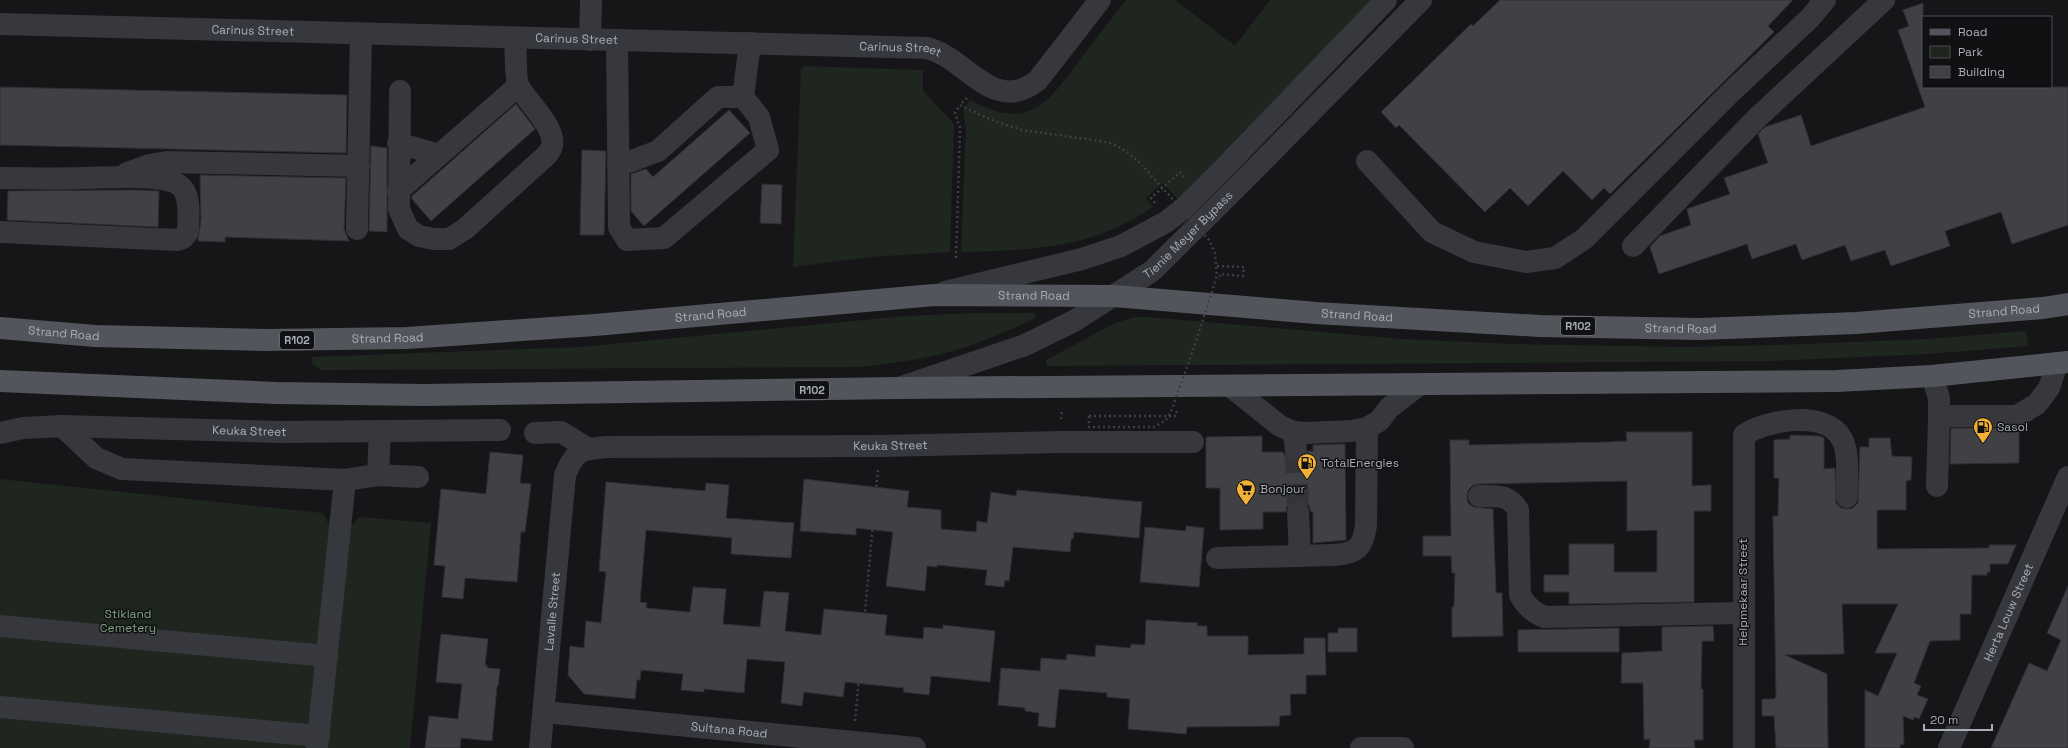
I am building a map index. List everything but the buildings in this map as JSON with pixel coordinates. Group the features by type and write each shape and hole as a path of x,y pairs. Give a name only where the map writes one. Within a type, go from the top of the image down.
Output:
{"main road":[{"name":"Strand Road","path":"0,328 95,336 266,340 407,338 594,325 934,295 1114,296 1316,314 1540,326 1699,328 1856,323 2043,308 2068,304"},
{"name":"R102","path":"0,381 276,393 416,395 898,388 1231,387 1821,381 1932,376 2062,363"}],"street":[{"path":"590,40 592,0"},
{"name":"Carinus Street","path":"0,24 927,48 945,55 993,89 1014,92 1024,89 1038,80 1100,0"},
{"name":"Tienie Meyer Bypass","path":"934,295 1089,257 1122,246 1166,222 1183,209 1232,160 1386,0"},
{"name":"Tienie Meyer Bypass","path":"898,388 1026,345 1074,321 1152,271 1421,0"},
{"path":"1367,161 1432,232 1474,252 1488,255 1526,262 1555,258 1584,239 1730,93 1810,18 1825,0"},
{"path":"1633,246 1757,118 1884,0"},
{"path":"357,229 361,34"},
{"path":"400,91 398,143 399,210 408,229 419,236 434,239 449,239 466,229 550,152 553,144 552,136 545,123 518,86 515,38"},
{"path":"617,40 619,227 628,240 664,238 768,150 759,117 743,97 750,44"},
{"path":"398,191 518,86"},
{"path":"618,166 658,151 718,97 743,97"},
{"path":"398,143 439,155"},
{"path":"120,176 149,165 168,162 359,166"},
{"path":"0,178 82,178 120,176 167,181 179,185 186,193 188,202 188,232 187,235 177,240 0,232"},
{"path":"1939,416 2017,416 2037,404 2049,388 2062,363"},
{"path":"1932,376 1939,398 1937,486"},
{"path":"1231,387 1280,426 1295,442 1306,433 1344,432 1367,428 1379,421 1389,408 1419,385"},
{"name":"Helpmekaar Street","path":"1744,748 1744,435 1754,428 1765,424 1792,421 1818,422 1829,427 1839,434 1844,447 1847,497"},
{"path":"62,426 96,458 122,469 345,480 378,475 418,477"},
{"name":"Keuka Street","path":"0,433 23,428 62,426 281,432 500,430"},
{"path":"1217,558 1346,554 1354,551 1364,539 1366,525 1367,428"},
{"path":"378,475 380,431"},
{"path":"535,432 561,432 587,448"},
{"name":"Keuka Street","path":"587,448 1193,442"},
{"name":"Lavalle Street","path":"540,748 565,475 574,457 581,450 587,448"},
{"name":"Herta Louw Street","path":"1949,748 2068,477"},
{"path":"0,707 318,742 345,480"},
{"path":"1479,496 1502,496 1515,505 1518,510 1520,595 1524,603 1538,614 1545,617 1743,612"},
{"path":"1298,512 1300,556"},
{"path":"0,626 327,656"},
{"name":"Sultana Road","path":"544,712 846,739 915,748"},
{"path":"1361,748 1403,748"}],"path":[{"path":"956,258 960,128 955,113 969,95"},
{"path":"960,105 994,121 1022,130 1107,142 1119,146 1132,155 1142,165 1209,240 1217,266 1217,276 1172,410 1169,415 1166,420 1154,427 1089,427 1089,416 1160,416 1168,416 1176,416 1177,410"},
{"path":"1160,208 1151,198 1165,186"},
{"path":"1217,266 1244,267 1243,276 1220,274 1220,280"},
{"path":"1061,422 1062,409"},
{"path":"846,739 878,465"}],"green space":[{"path":"1126,0 1175,0 1235,46 1270,0 1376,0 1180,202 1163,183 1146,198 1153,207 1130,221 1084,239 1037,248 961,252 966,128 963,109 970,100 990,109 1006,113 1021,113 1034,109 1045,101 1067,77"},
{"path":"804,66 923,70 923,91 954,124 950,252 871,257 793,267 801,68"},
{"path":"973,313 1034,313 1036,318 986,340 956,350 921,358 862,367 321,370 311,363 312,357 580,347 905,316"},
{"path":"1135,317 1403,339 1512,344 1684,347 1927,339 2026,331 2028,346 1928,354 1774,361 1047,366 1046,360 1115,323"},
{"name":"Stikland Cemetery","path":"0,479 323,513 328,523 354,525 356,520 361,517 431,523 410,748 0,748"}],"tunnel":[{"path":"1296,451 1298,512"}],"place":[{"name":"Sasol","path":"1983,444"},
{"name":"TotalEnergies","path":"1307,480"},
{"name":"Bonjour","path":"1246,506"}]}
